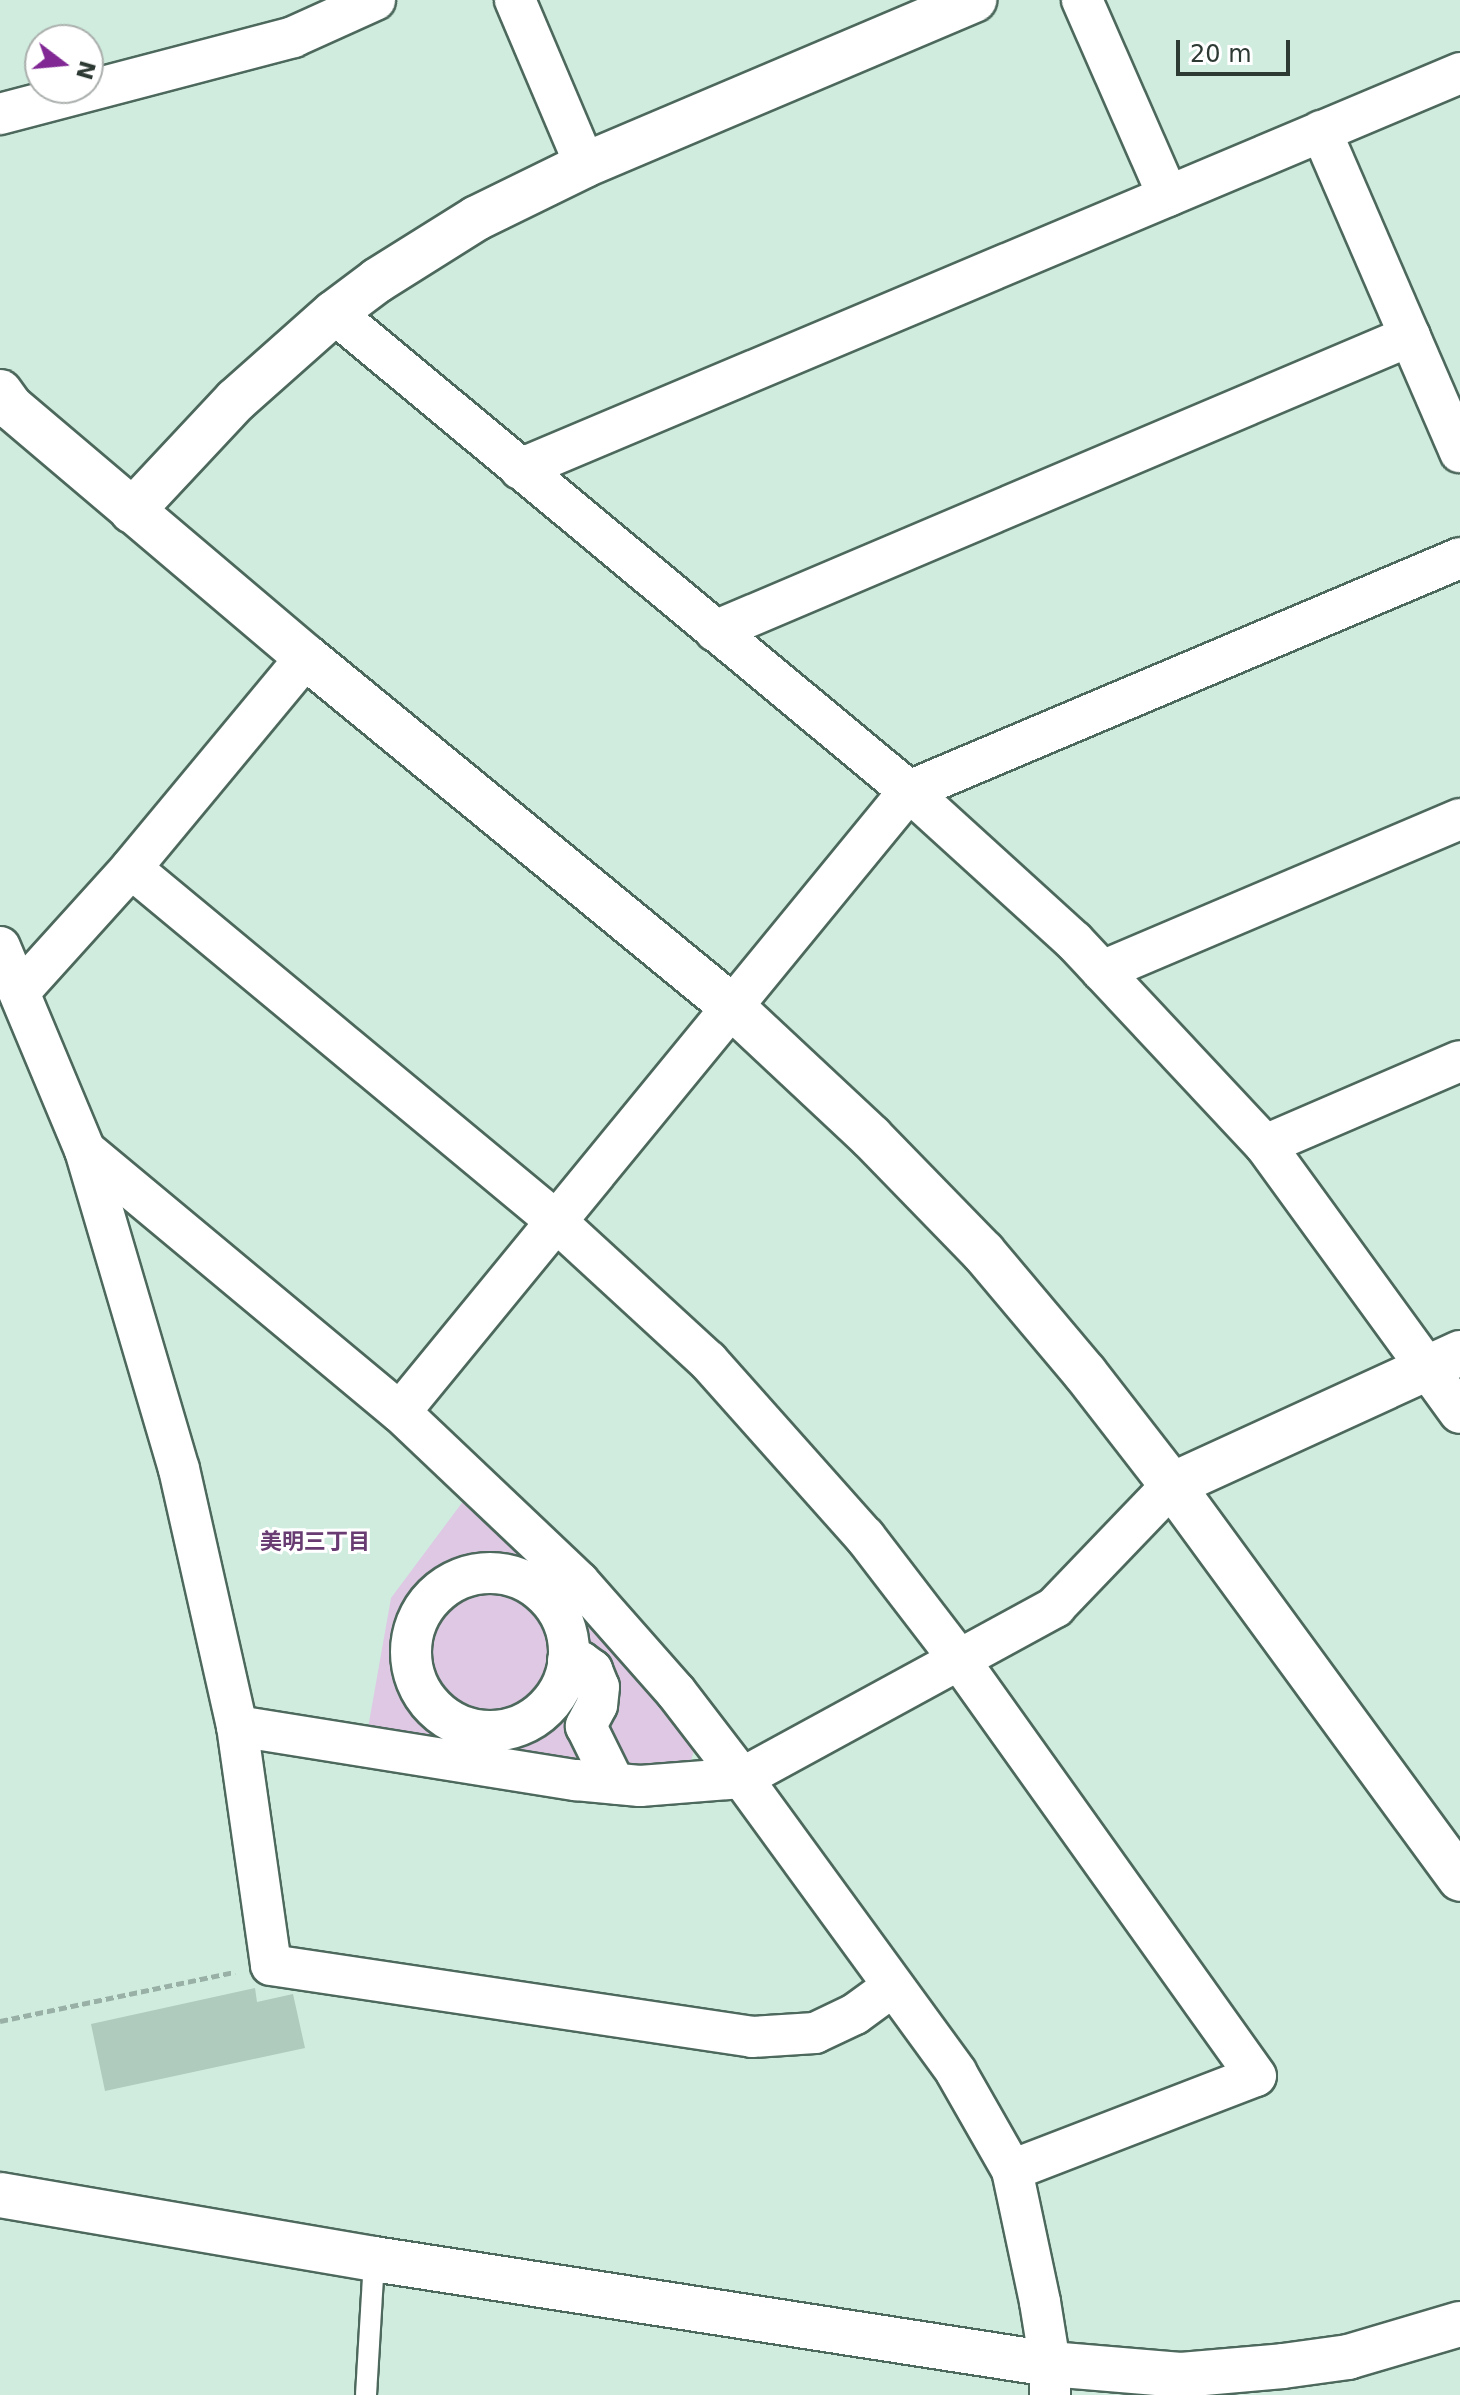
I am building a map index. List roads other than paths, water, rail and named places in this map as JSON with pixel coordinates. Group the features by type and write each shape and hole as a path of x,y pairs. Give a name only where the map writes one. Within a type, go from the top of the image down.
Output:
{"street":[{"path":"0,114 293,37 375,0"},
{"path":"515,0 585,165"},
{"path":"132,511 236,400 334,313 378,280 477,218 585,165 974,0"},
{"path":"1082,0 1168,196"},
{"path":"520,469 1460,73"},
{"path":"1321,131 1460,452"},
{"path":"334,313 909,791 1074,941 1265,1145 1443,1361 1460,1413"},
{"path":"715,631 1410,336"},
{"path":"4,404 730,1005 871,1137 983,1252 1085,1373 1172,1485 1460,1879"},
{"path":"400,1412 730,1005 909,791 1460,558"},
{"path":"20,991 131,868 306,657"},
{"path":"1102,971 1460,819"},
{"path":"131,868 556,1221 708,1361 865,1537 958,1658 1256,2076 1012,2170"},
{"path":"0,947 85,1150 179,1469 237,1726 271,1965 752,2037 815,2033 855,2014 892,1987"},
{"path":"1265,1145 1460,1061"},
{"path":"85,1150 400,1412 579,1582 666,1681 742,1778 956,2072 1012,2170 1050,2380"},
{"path":"237,1726 640,1786 742,1778 1055,1607 1172,1485 1443,1361"},
{"path":"498,1573 500,1556 514,1518"},
{"path":"498,1573 525,1580 547,1597 562,1619 569,1646 567,1673 556,1696 539,1715 518,1727 493,1732 468,1729 445,1718 427,1701 416,1679 411,1655 414,1630 426,1605 446,1586 471,1575 498,1573"},
{"path":"568,1661 581,1662 592,1670 599,1687 597,1705 586,1726 614,1783"},
{"path":"0,2195 1050,2380 1181,2375 1283,2366 1348,2357 1460,2324"}],"lane":[{"path":"366,2395 374,2259"}],"district":[{"name":"美明三丁目","path":"315,1542"}]}
